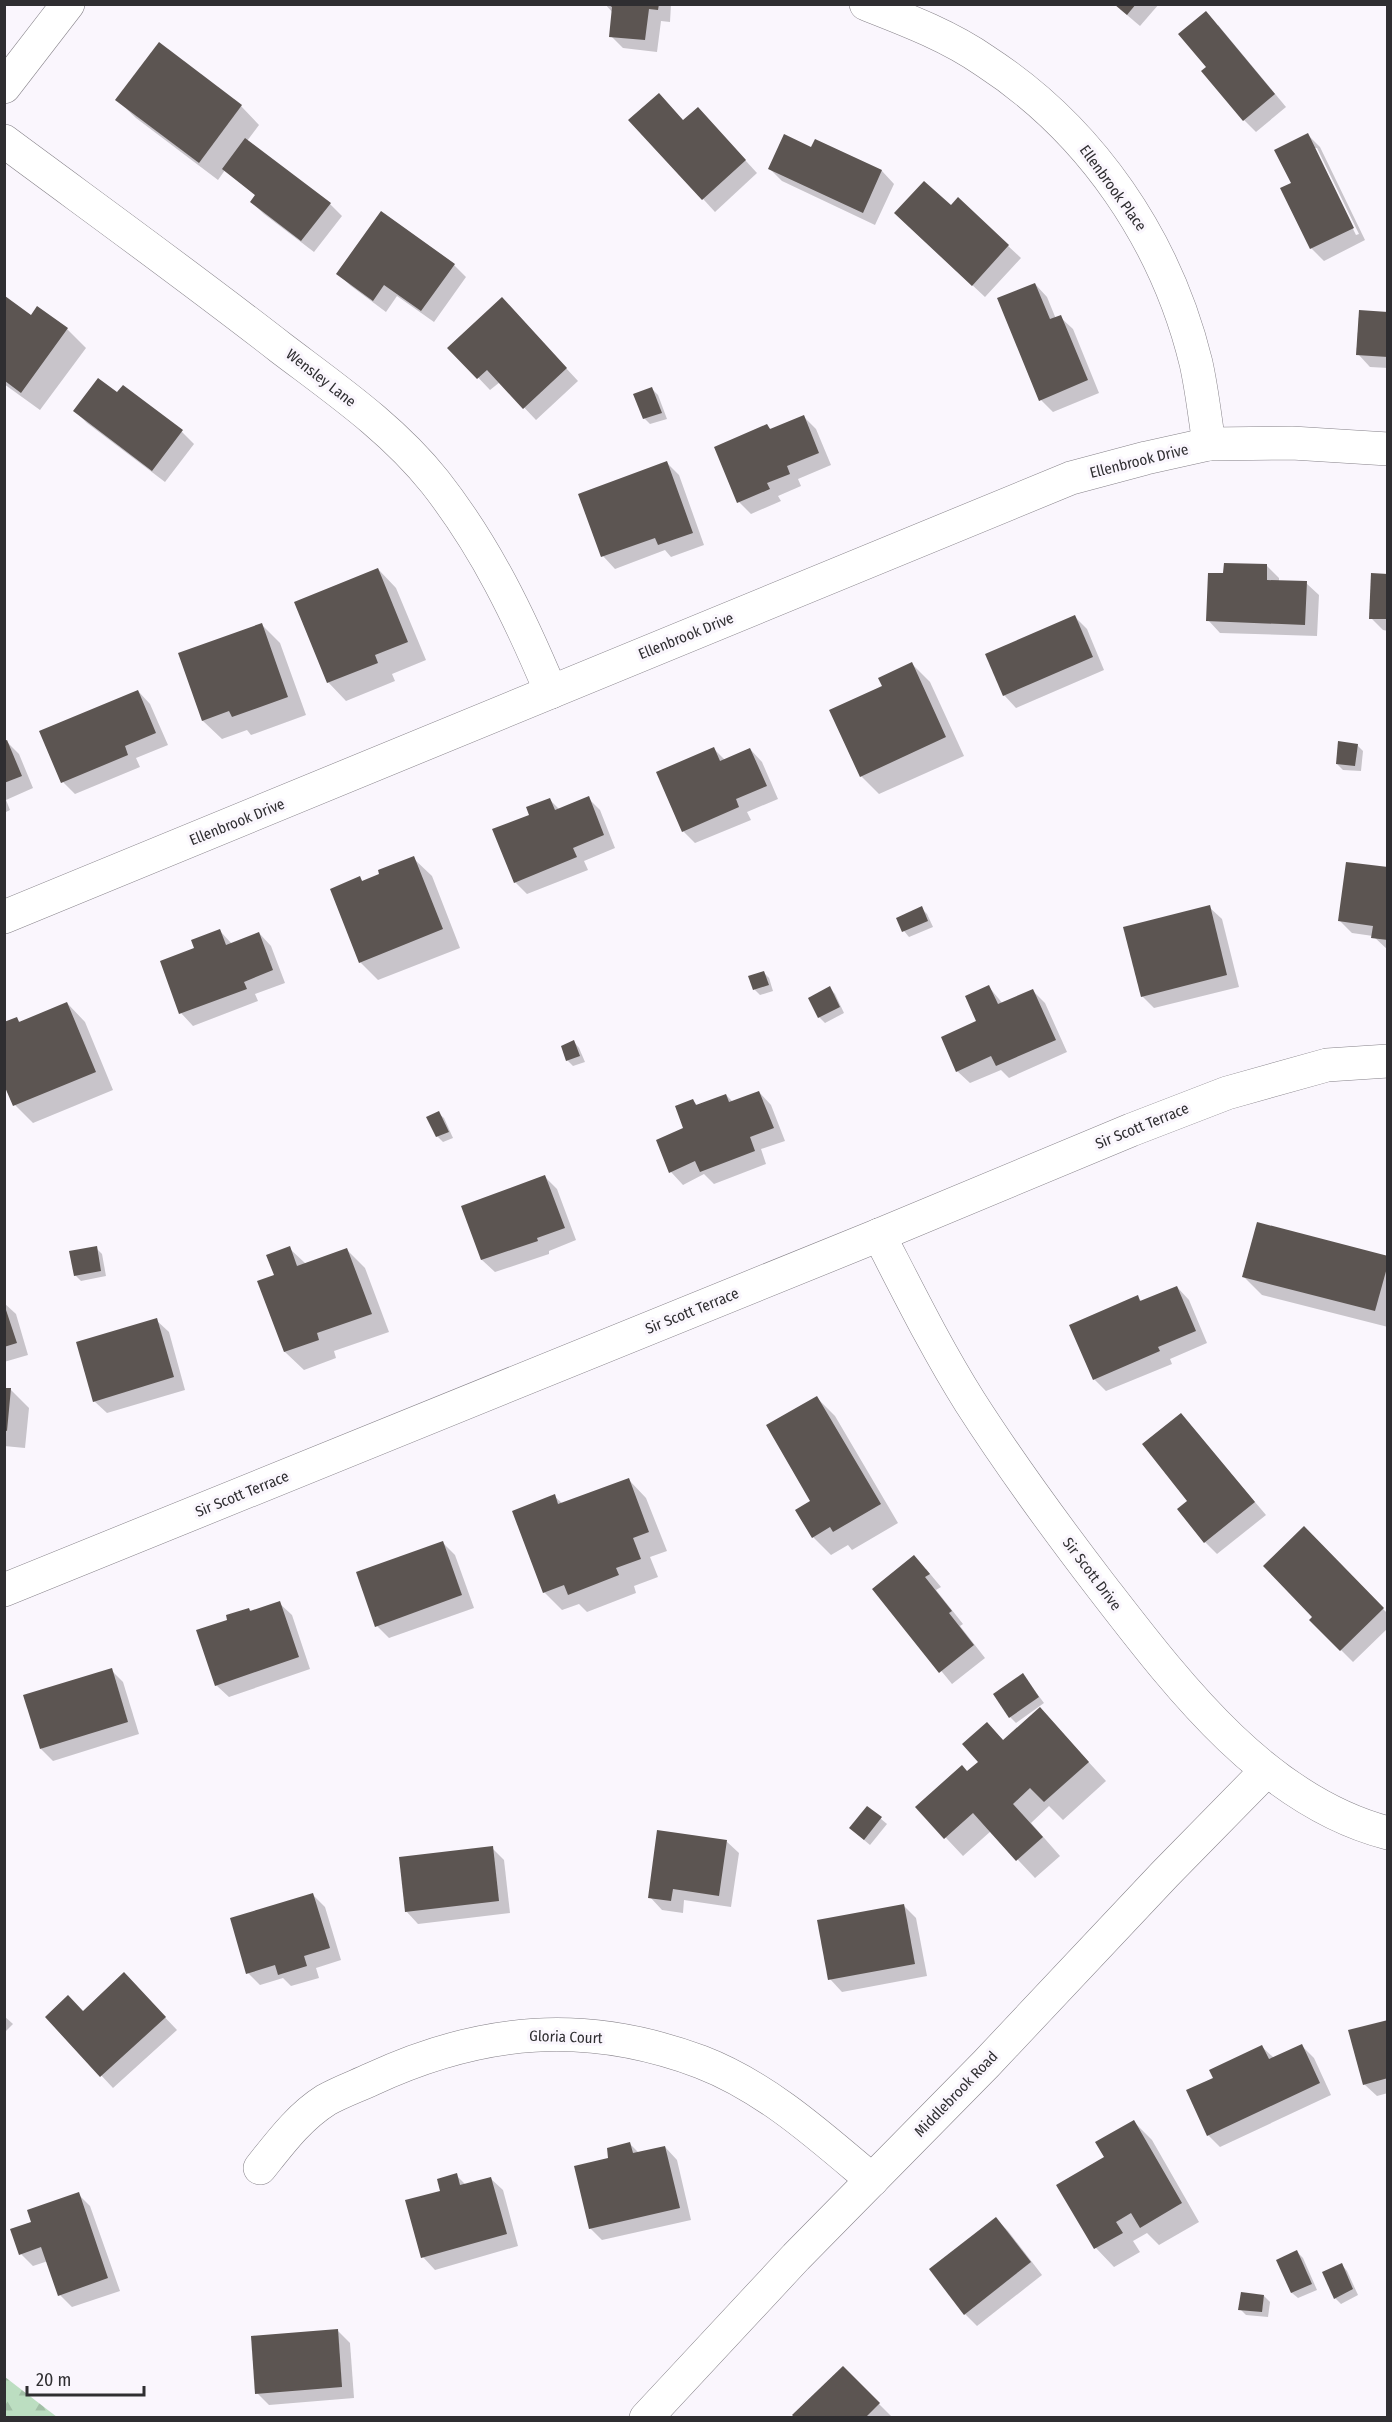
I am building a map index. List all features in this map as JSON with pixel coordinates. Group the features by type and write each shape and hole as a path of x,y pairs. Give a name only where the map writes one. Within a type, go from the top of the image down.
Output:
{"street":[{"path":"4,87 68,4"},
{"name":"Ellenbrook Place","path":"866,4 914,22 985,60 1042,103 1095,159 1140,222 1172,287 1196,364 1209,444"},
{"name":"Wensley Lane","path":"4,141 380,424 434,481 482,548 519,617 551,692"},
{"name":"Ellenbrook Drive","path":"4,917 1071,478 1209,444 1292,443 1388,449"},
{"name":"Sir Scott Terrace","path":"4,1590 879,1235 1131,1130 1227,1093 1327,1065 1388,1061"},
{"name":"Sir Scott Drive","path":"879,1235 918,1312 969,1400 1040,1507 1145,1644 1233,1742 1266,1771 1329,1811 1372,1829 1388,1833"},
{"name":"Middlebrook Road","path":"646,2418 796,2258 986,2064 1165,1874 1266,1771"},
{"name":"Gloria Court","path":"260,2168 290,2131 326,2101 402,2066 465,2044 524,2035 584,2035 644,2043 703,2063 755,2090 805,2123 872,2180"}],"green space":[{"path":"5,2377 57,2417 5,2417"}],"building":[{"path":"607,4 659,4 658,10 649,9 645,40 609,37 612,7"},
{"path":"1114,4 1136,4 1127,15"},
{"path":"1206,11 1275,94 1243,121 1201,71 1206,67 1178,34"},
{"path":"159,42 242,105 199,163 115,100"},
{"path":"659,93 683,120 698,107 746,160 702,200 628,120"},
{"path":"1308,133 1354,228 1310,249 1280,188 1291,183 1274,150"},
{"path":"784,134 811,147 815,139 882,170 863,213 768,169"},
{"path":"245,138 331,203 301,241 250,202 255,195 222,169"},
{"path":"924,181 951,205 958,197 1009,245 972,286 894,213"},
{"path":"381,211 455,264 421,311 384,285 373,301 336,274"},
{"path":"1035,283 1050,319 1061,315 1088,380 1039,401 997,298"},
{"path":"5,296 31,315 37,306 68,328 21,393 5,381"},
{"path":"502,297 567,368 523,409 487,370 477,379 447,348"},
{"path":"1359,310 1388,312 1388,357 1356,355"},
{"path":"98,378 117,392 123,385 183,430 152,471 73,411"},
{"path":"652,387 662,413 643,419 633,394"},
{"path":"804,415 819,453 787,466 790,474 767,483 770,489 737,503 714,447 767,424 770,429"},
{"path":"667,461 693,533 658,545 655,538 601,557 578,494"},
{"path":"1224,563 1267,564 1267,580 1307,581 1305,625 1206,621 1208,573 1223,573"},
{"path":"378,568 408,642 375,655 378,663 327,683 294,602"},
{"path":"1371,573 1388,574 1388,619 1369,619"},
{"path":"1075,615 1093,657 1003,696 985,654"},
{"path":"262,623 288,697 232,717 229,711 202,721 178,653"},
{"path":"912,662 946,737 860,777 829,710 882,686 878,678"},
{"path":"138,690 156,733 125,746 128,755 61,783 39,731"},
{"path":"7,740 22,776 4,783 4,741"},
{"path":"1338,741 1358,744 1355,766 1336,764"},
{"path":"714,747 720,761 750,748 767,786 736,799 739,807 682,832 656,772"},
{"path":"589,796 604,835 573,848 577,857 514,883 492,829 529,815 526,807 550,798 555,810"},
{"path":"414,856 443,929 359,963 330,889 360,876 362,881 379,874 378,870"},
{"path":"1346,862 1388,867 1388,940 1371,938 1373,926 1338,921"},
{"path":"1210,905 1227,975 1141,997 1123,927"},
{"path":"922,906 928,921 902,932 896,918"},
{"path":"220,929 226,945 259,932 273,970 244,982 247,989 179,1014 160,961 194,948 191,940"},
{"path":"764,971 769,985 753,990 748,976"},
{"path":"989,985 998,1004 1033,989 1056,1040 996,1066 991,1056 956,1072 941,1037 976,1021 965,996"},
{"path":"830,986 840,1007 818,1018 808,998"},
{"path":"67,1002 96,1072 13,1106 4,1085 4,1022 17,1017 19,1022"},
{"path":"574,1040 580,1056 566,1061 561,1046"},
{"path":"759,1091 774,1128 750,1137 755,1151 700,1172 695,1161 669,1173 656,1140 683,1128 675,1106 693,1099 696,1105 726,1094 729,1102"},
{"path":"439,1111 449,1132 436,1137 426,1117"},
{"path":"545,1175 565,1228 537,1238 538,1241 481,1260 461,1206"},
{"path":"1257,1222 1388,1256 1388,1264 1375,1311 1242,1277"},
{"path":"97,1246 101,1271 74,1276 69,1251"},
{"path":"290,1246 297,1266 347,1248 372,1314 317,1333 319,1340 284,1352 257,1281 274,1275 266,1255"},
{"path":"1177,1286 1196,1331 1158,1347 1160,1351 1093,1380 1069,1325 1138,1295 1140,1301"},
{"path":"4,1304 17,1343 4,1347"},
{"path":"157,1318 174,1377 93,1402 76,1342"},
{"path":"4,1388 11,1388 7,1431 4,1430"},
{"path":"817,1396 881,1504 833,1532 830,1527 812,1538 795,1510 810,1501 766,1425"},
{"path":"1181,1413 1255,1502 1204,1543 1177,1509 1187,1501 1142,1444"},
{"path":"629,1478 649,1532 633,1538 641,1559 616,1568 619,1575 568,1595 564,1585 543,1593 512,1511 555,1494 558,1504"},
{"path":"1304,1526 1384,1608 1340,1651 1309,1620 1312,1617 1263,1566"},
{"path":"443,1541 462,1595 375,1627 356,1572"},
{"path":"914,1555 930,1574 925,1577 952,1611 949,1613 974,1645 939,1673 872,1589"},
{"path":"280,1601 299,1657 215,1686 196,1630 227,1620 226,1615 249,1608 250,1611"},
{"path":"112,1668 128,1722 40,1749 23,1695"},
{"path":"1023,1673 1039,1697 1009,1718 993,1694"},
{"path":"1040,1707 1089,1762 1044,1802 1030,1788 1013,1804 1043,1837 1016,1861 973,1813 944,1839 915,1807 962,1765 967,1771 978,1762 962,1744 987,1722 1003,1740"},
{"path":"867,1806 882,1817 864,1840 849,1828"},
{"path":"657,1830 727,1840 719,1896 673,1889 671,1901 648,1898"},
{"path":"493,1846 499,1901 405,1912 399,1857"},
{"path":"313,1893 330,1948 304,1956 307,1966 278,1975 275,1965 246,1974 230,1918"},
{"path":"904,1904 915,1964 828,1980 817,1920"},
{"path":"124,1972 166,2017 100,2077 45,2017 68,1995 83,2011"},
{"path":"1388,2020 1388,2078 1363,2085 1348,2030"},
{"path":"1302,2044 1320,2083 1207,2136 1186,2090 1213,2078 1209,2070 1262,2045 1269,2059"},
{"path":"1134,2120 1182,2203 1140,2228 1131,2213 1116,2222 1123,2233 1094,2249 1056,2185 1104,2157 1095,2142"},
{"path":"630,2142 633,2153 665,2146 680,2208 589,2229 574,2166 608,2158 607,2148"},
{"path":"457,2173 460,2185 491,2177 507,2234 421,2258 405,2200 440,2191 437,2179"},
{"path":"79,2192 108,2278 58,2296 41,2247 19,2255 10,2229 31,2222 27,2210"},
{"path":"996,2217 1031,2262 964,2315 929,2269"},
{"path":"1297,2250 1312,2284 1291,2293 1276,2260"},
{"path":"1342,2263 1353,2289 1334,2299 1322,2272"},
{"path":"1241,2292 1264,2295 1262,2312 1238,2310"},
{"path":"338,2329 342,2387 255,2394 251,2336"},
{"path":"843,2366 880,2403 865,2418 795,2418 792,2415"}]}
